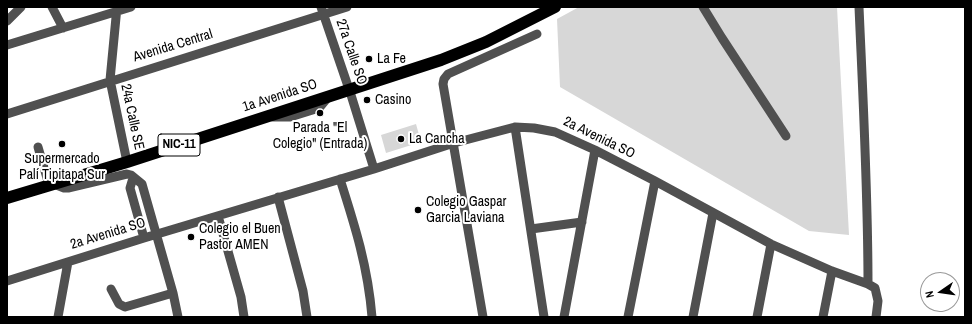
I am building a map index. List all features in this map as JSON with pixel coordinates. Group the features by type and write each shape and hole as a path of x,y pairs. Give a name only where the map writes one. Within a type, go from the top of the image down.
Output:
{"highway":[{"name":"1a Avenida SO","path":"7,198 127,162 441,60 486,42 549,9"}],"street":[{"path":"7,21 21,7"},
{"path":"52,7 63,28"},
{"path":"7,45 63,28 117,9 131,7"},
{"name":"Avenida Central","path":"7,114 322,10 347,7"},
{"path":"703,7 786,136"},
{"path":"859,7 868,208 868,284 875,288 878,301 876,317"},
{"name":"24a Calle SE","path":"117,9 110,80 127,162"},
{"name":"27a Calle SO","path":"322,10 374,169"},
{"path":"483,317 443,84 444,79 448,74 537,34"},
{"path":"515,127 544,317"},
{"name":"2a Avenida SO","path":"7,281 156,234 374,169 454,143 515,127 534,128 555,132 595,150 655,181 771,244 832,271 868,284"},
{"path":"38,148 52,184 68,188 127,174 142,184 173,293 178,317"},
{"path":"564,317 595,150"},
{"path":"133,178 130,188 144,238"},
{"path":"340,179 363,255 372,317"},
{"path":"628,317 655,181"},
{"path":"278,197 303,291 307,317"},
{"path":"693,317 713,213"},
{"path":"218,216 241,297 244,317"},
{"path":"531,229 582,222"},
{"path":"757,317 771,244"},
{"path":"58,317 68,262"},
{"path":"823,317 832,271"},
{"path":"111,289 119,304 125,307 173,293"}],"shaded area":[{"path":"579,7 837,7 849,235 809,231 560,87 557,19"},
{"name":"La Cancha","path":"416,124 421,142 386,153 381,135"}],"place":[{"name":"La Fe","path":"369,59"},
{"name":"Casino","path":"367,100"},
{"name":"Parada \"El Colegio\" (Entrada)","path":"320,113"},
{"name":"La Cancha","path":"401,139"},
{"name":"Supermercado Palí Tipitapa Sur","path":"62,144"},
{"name":"Colegio Gaspar Garcia Laviana","path":"418,210"},
{"name":"Colegio el Buen Pastor AMEN","path":"191,237"}]}
